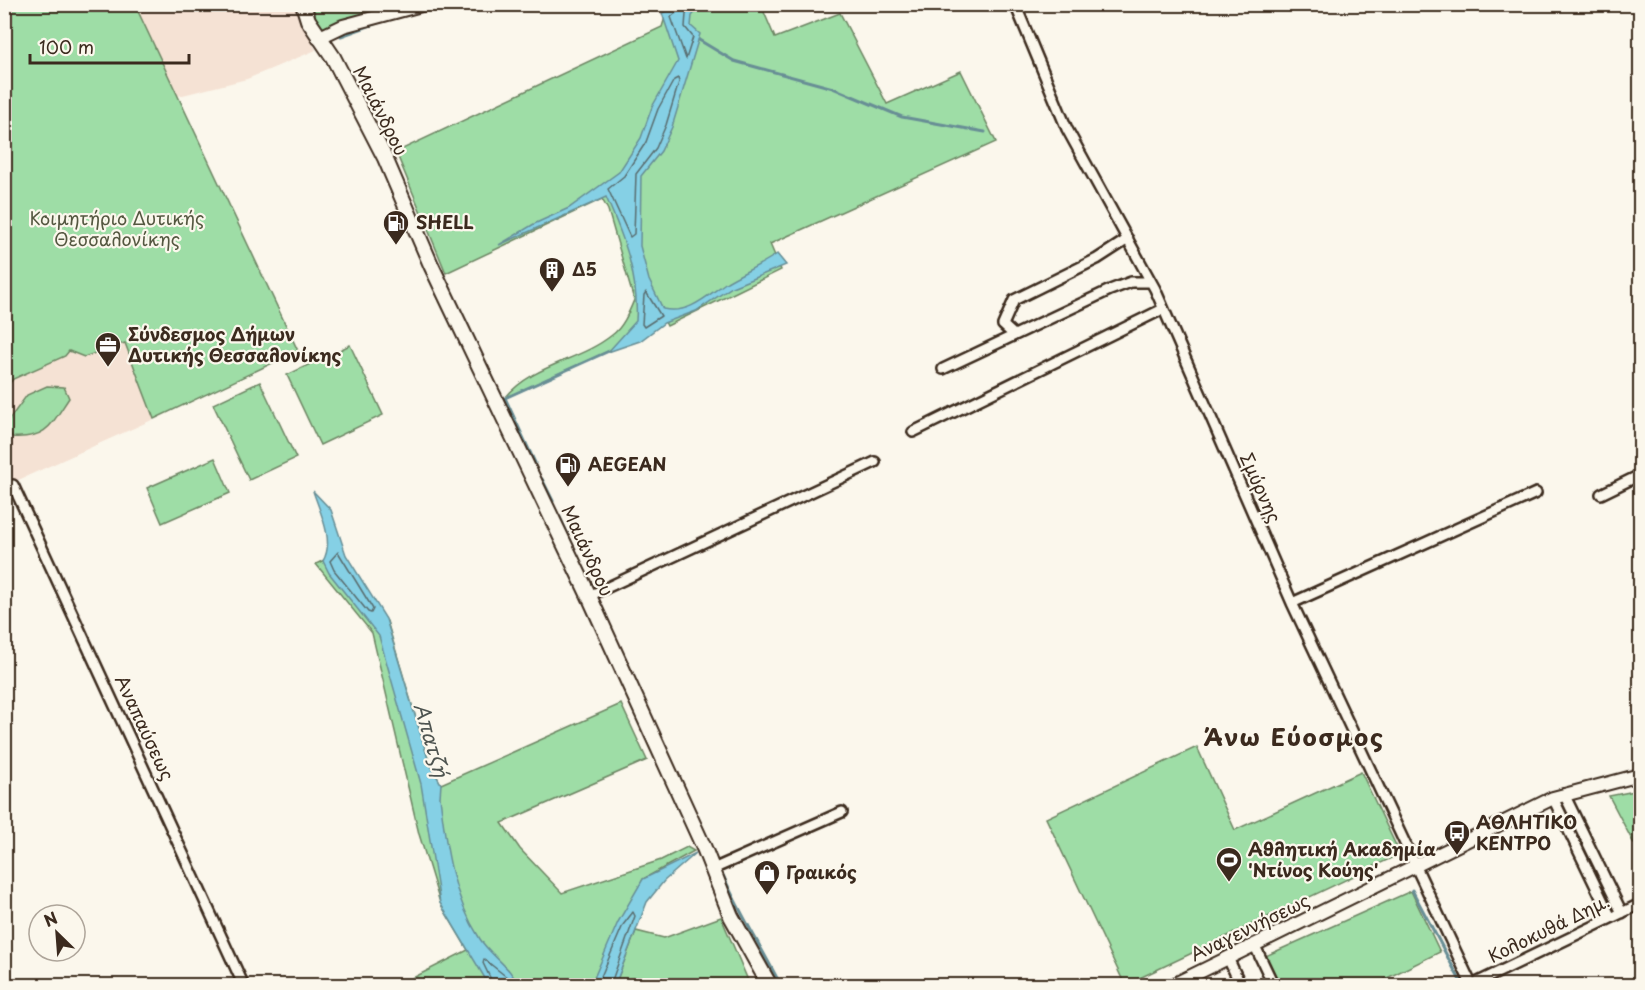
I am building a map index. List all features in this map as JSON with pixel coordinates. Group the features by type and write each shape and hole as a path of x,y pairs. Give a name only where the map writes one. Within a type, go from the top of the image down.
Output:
{"main road":[{"name":"Μαιάνδρου","path":"303,4 318,38 333,57 385,158 431,265 589,596 713,869 731,916 770,986"}],"street":[{"path":"318,38 343,26 425,4"},
{"name":"Σμύρνης","path":"1015,4 1067,129 1128,239 1163,309 1292,603 1472,985"},
{"path":"1014,335 1004,325 1014,300 1097,259 1128,239"},
{"path":"943,369 1131,282 1150,282"},
{"path":"913,432 1163,309"},
{"path":"589,596 875,462"},
{"path":"1600,494 1641,475"},
{"name":"Αναπαύσεως","path":"13,485 244,986"},
{"path":"1292,603 1536,493"},
{"name":"Αναγεννήσεως","path":"1171,986 1559,796 1641,775"},
{"path":"1559,796 1622,913"},
{"path":"1559,796 1611,918"},
{"path":"713,869 842,812"},
{"name":"Κολοκυθά Δημ.","path":"1472,985 1641,904"},
{"path":"1255,946 1274,986"},
{"path":"1228,958 1241,986"}],"shaded area":[{"path":"5,5 404,5 332,24 309,36 316,50 247,79 183,95 84,110"},
{"path":"125,343 154,419 5,486 4,368 55,345 85,357"}],"green space":[{"name":"Κοιμητήριο Δυτικής Θεσσαλονίκης","path":"5,4 135,5 298,351 154,419 125,343 84,357 69,351 65,356 13,379 5,389"},
{"path":"681,4 761,5 775,38 840,13 887,104 961,71 996,142 770,244 781,270 667,326 658,308 646,334 505,398 529,377 599,344 616,332 625,319 634,300 608,210 602,199 446,273 396,152 662,27 667,11"},
{"path":"304,5 401,5 318,30"},
{"path":"350,345 383,415 320,445 287,375"},
{"path":"260,382 296,458 249,480 213,404"},
{"path":"47,386 64,387 69,398 57,416 41,433 33,436 12,437 5,425 27,395"},
{"path":"215,458 230,493 162,523 147,488"},
{"path":"332,556 387,621 429,762 441,784 621,704 647,760 502,823 520,849 562,893 661,860 687,847 694,851 643,879 597,985 399,985 468,950 440,903 419,834 372,633 316,564"},
{"name":"Αθλητική Ακαδημία 'Ντίνος Κούης'","path":"1197,747 1235,830 1361,772 1400,854 1125,985 1046,818"},
{"path":"1640,790 1640,841 1634,844 1609,796"},
{"path":"1569,811 1612,908 1609,908 1565,813"},
{"path":"1411,891 1440,952 1371,986 1274,985 1261,958"},
{"path":"721,917 750,985 615,985 636,931 664,938"}],"water":[{"path":"679,4 701,5 692,16 691,26 700,34 672,127 661,151 641,176 640,246 649,280 663,309 672,310 698,303 727,282 777,254 786,265 732,287 696,311 664,323 640,341 608,352 636,321 636,304 629,258 606,197 499,245 534,224 569,208 619,172 641,138 652,107 678,61 662,13"},
{"path":"313,491 331,510 346,555 386,619 429,762 441,784 440,797 448,853 457,888 470,922 480,939 511,973 518,985 489,985 440,903 421,784 379,636 329,573 323,561 327,536"},
{"path":"696,853 664,881 647,902 615,985 591,985 618,922 643,879"}],"waterway":[{"path":"341,36 377,23 446,4"},
{"path":"699,40 734,61 833,88 902,117 985,132"},
{"path":"535,463 505,398 609,351"},
{"path":"542,479 553,501"},
{"path":"560,517 578,557"},
{"path":"723,875 781,986"},
{"path":"1412,890 1463,986"}],"place":[{"name":"SHELL","path":"396,246"},
{"name":"Δ5","path":"552,293"},
{"name":"Σύνδεσμος Δήμων Δυτικής Θεσσαλονίκης","path":"108,368"},
{"name":"AEGEAN","path":"568,488"},
{"name":"ΑΘΛΗΤΙΚΟ ΚΕΝΤΡΟ","path":"1457,856"},
{"name":"Αθλητική Ακαδημία 'Ντίνος Κούης'","path":"1229,883"},
{"name":"Γραικός","path":"767,896"}],"district":[{"name":"Άνω Εύοσμος","path":"1294,738"}],"water label":[{"name":"Απατζή","path":"431,740"}]}
